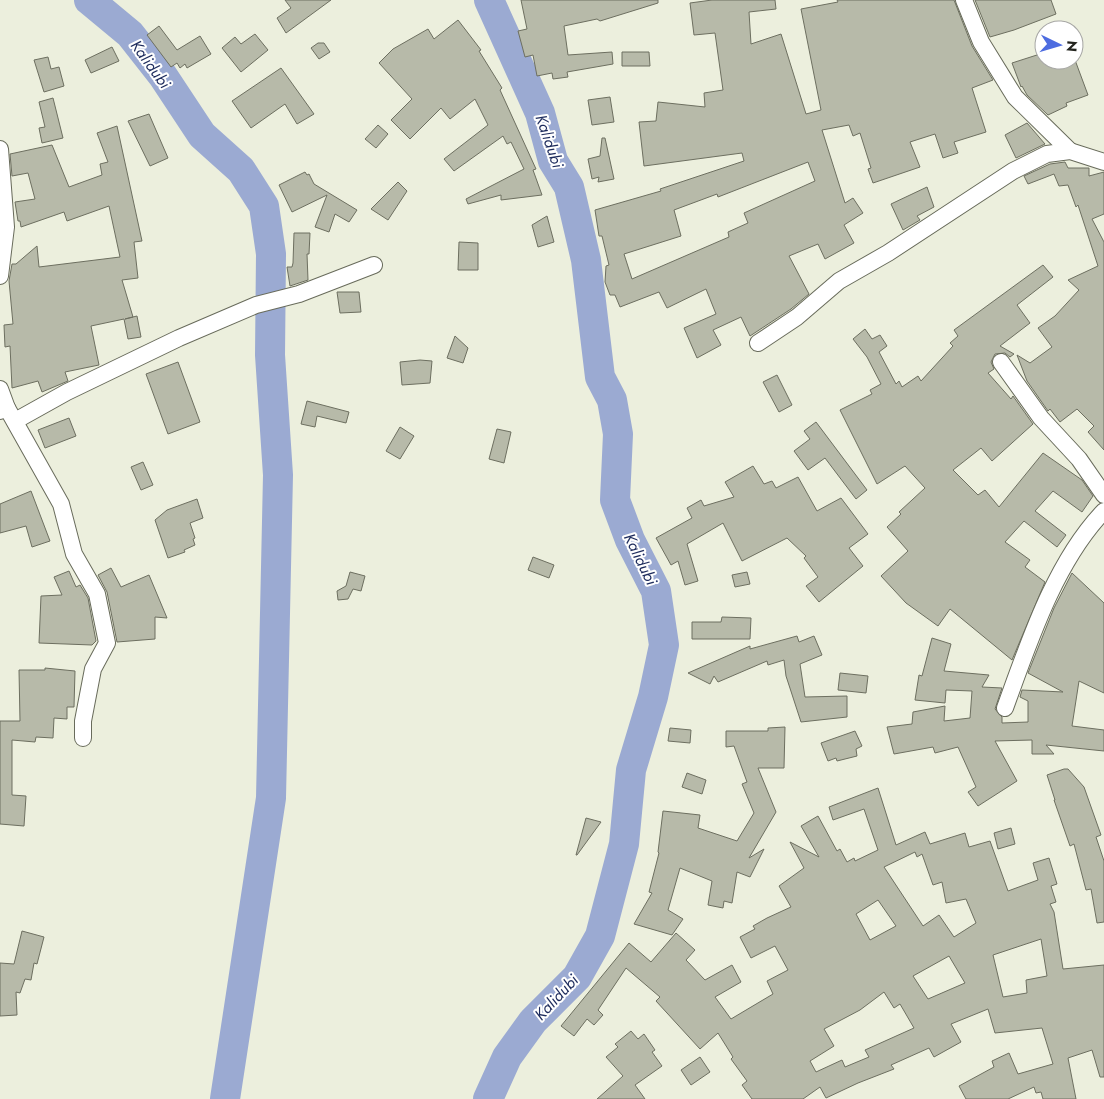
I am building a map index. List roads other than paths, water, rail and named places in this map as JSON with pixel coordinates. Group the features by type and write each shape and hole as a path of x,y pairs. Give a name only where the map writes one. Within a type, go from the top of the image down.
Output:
{"street":[{"path":"964,0 981,42 1015,97 1070,151"},
{"path":"0,149 6,227 0,276"},
{"path":"758,343 797,317 839,281 888,254 1013,172 1047,154 1070,151 1104,162"},
{"path":"7,413 67,392 178,338 256,305 299,294 374,264"},
{"path":"1001,362 1041,418 1079,460 1104,496"},
{"path":"0,389 7,413 61,504 74,554 97,594 107,643 93,669 83,720 83,738"},
{"path":"1006,708 1043,611 1068,562 1091,526 1104,512"}],"waterway":[{"name":"Kalidubi","path":"89,0 130,34 163,76 202,135 241,170 264,206 271,254 270,355 278,475 271,798 225,1099"},
{"name":"Kalidubi","path":"488,1099 507,1057 533,1021 577,977 600,936 624,844 631,770 653,697 664,645 656,591 630,540 615,500 618,434 612,400 600,377 586,260 569,187 553,161 540,113 489,0"}]}
